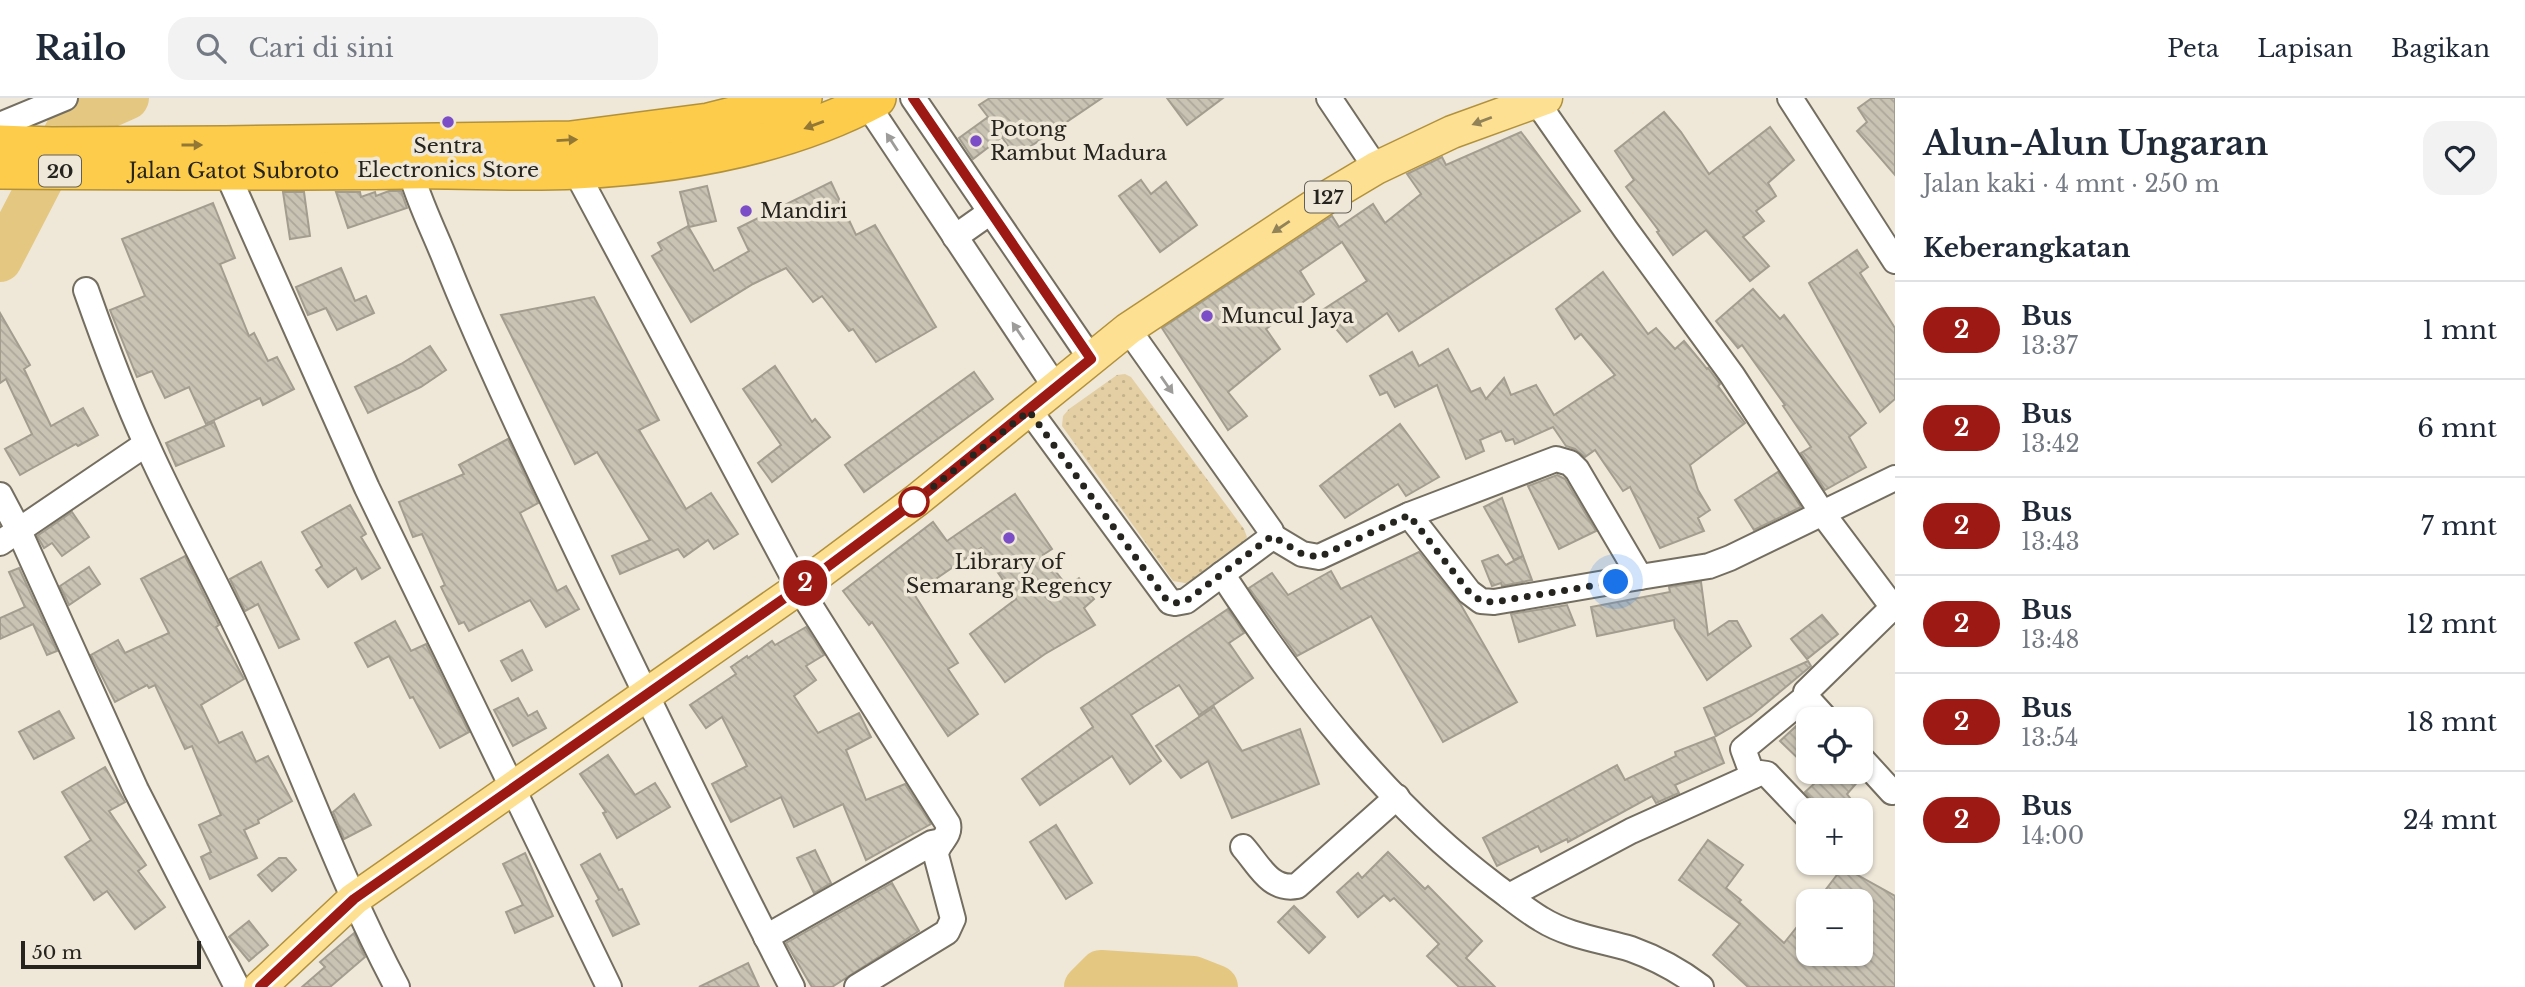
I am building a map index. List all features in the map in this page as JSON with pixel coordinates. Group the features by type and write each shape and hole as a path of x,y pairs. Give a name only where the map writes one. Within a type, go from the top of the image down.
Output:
{"highway":[{"name":"Jalan Gatot Subroto","path":"0,170 122,158 570,140 709,122 803,98"},
{"name":"Jalan Gatot Subroto","path":"0,144 51,146 227,173 575,170 714,155 778,137 869,100"}],"main road":[{"name":"127","path":"260,987 354,899 799,588 917,500 1128,329 1329,196 1376,168 1452,132 1541,99"}],"street":[{"path":"0,125 65,98"},
{"path":"913,98 1091,359"},
{"path":"1329,98 1376,168"},
{"path":"1790,98 1895,261"},
{"path":"1541,99 1577,162 1732,375 1822,514 1894,608 1810,687 1806,697 1743,749 1753,775"},
{"path":"869,100 955,237 1056,388"},
{"path":"410,170 418,201 473,330 644,694 792,987"},
{"path":"575,170 799,588 948,824 948,834 936,855 953,924 947,932 857,987"},
{"path":"227,173 367,488 609,987"},
{"path":"955,237 989,213"},
{"path":"86,290 114,368 146,444 200,548 254,663 354,899 397,987"},
{"path":"1128,329 1272,536 1302,554 1319,557 1409,515 1556,459 1570,463 1577,470 1640,577"},
{"path":"1029,411 1166,599 1175,603 1186,601 1272,536"},
{"path":"9,537 146,444"},
{"path":"1409,515 1469,592 1481,601 1494,602 1709,566 1895,478"},
{"path":"0,495 9,537 237,987"},
{"path":"1222,574 1254,621 1347,743 1428,831 1467,865 1545,922 1654,958 1701,987"},
{"path":"1806,697 1815,707"},
{"path":"1873,771 1892,792"},
{"path":"1509,896 1632,831 1753,775 1767,774 1796,804"},
{"path":"1243,847 1272,881 1287,888 1297,886 1396,797"},
{"path":"766,937 924,847 942,841"}],"shaded area":[{"path":"1125,374 1131,377 1244,529 1247,537 1243,544 1190,584 1173,581 1062,426 1063,416 1069,409 1117,375"}],"building":[{"path":"990,98 1102,98 1015,157 1002,137 973,159 959,138 988,117 979,105"},
{"path":"1167,98 1223,98 1187,125"},
{"path":"1872,98 1895,98 1895,175 1857,131 1867,122 1858,108"},
{"path":"1664,112 1709,174 1770,127 1794,160 1768,183 1776,196 1756,211 1764,221 1743,237 1769,266 1750,281 1706,230 1673,255 1657,232 1659,231 1626,187 1634,180 1615,151"},
{"path":"1521,132 1580,211 1399,331 1387,313 1347,342 1321,311 1367,281 1342,242 1300,271 1314,294 1266,329 1280,349 1228,392 1247,416 1228,430 1162,328 1332,216 1339,227 1373,204 1385,223 1421,194 1407,174 1442,157 1446,165"},
{"path":"1141,180 1151,194 1166,182 1197,225 1160,252 1119,196"},
{"path":"831,182 856,235 875,225 936,327 876,362 853,329 849,331 822,296 813,302 786,268 753,284 691,322 652,256 662,250 658,243 688,226 714,271 749,251 738,228"},
{"path":"707,186 716,221 689,227 680,192"},
{"path":"389,191 401,191 407,208 348,228 336,192 360,192 361,197 375,192 376,196"},
{"path":"283,192 304,192 310,236 290,239"},
{"path":"213,203 235,258 220,264 249,336 254,333 268,361 277,357 294,389 263,405 260,398 206,424 189,387 165,398 152,371 137,377 110,310 145,296 122,239"},
{"path":"1857,250 1868,267 1860,273 1895,328 1895,399 1880,412 1809,283"},
{"path":"341,268 355,301 366,296 374,313 337,330 326,308 308,315 296,287"},
{"path":"1603,272 1648,334 1656,328 1675,349 1684,341 1720,384 1718,386 1745,423 1690,465 1698,490 1710,510 1698,518 1704,531 1660,548 1630,487 1623,491 1595,450 1585,457 1566,446 1553,427 1515,444 1513,439 1506,441 1501,431 1480,440 1484,451 1466,459 1437,385 1395,407 1387,392 1380,395 1370,376 1412,352 1419,366 1448,349 1471,392 1480,388 1486,399 1504,378 1511,395 1536,385 1554,415 1615,375 1581,334 1575,339 1556,309"},
{"path":"1753,289 1780,319 1784,315 1866,423 1849,437 1866,467 1825,490 1801,453 1811,447 1783,406 1785,405 1742,345 1738,348 1716,321"},
{"path":"594,297 659,420 639,430 686,509 711,493 738,534 714,549 708,540 684,557 678,549 620,574 612,556 650,540 597,452 575,464 501,315"},
{"path":"0,313 30,365 24,369 51,426 83,408 98,435 20,475 5,449 32,434 6,379 0,383"},
{"path":"430,346 446,370 421,387 368,413 355,387"},
{"path":"775,366 812,422 815,419 830,437 772,482 758,463 781,445 743,389"},
{"path":"974,372 993,399 864,492 845,465"},
{"path":"214,422 224,446 176,466 166,443"},
{"path":"1400,424 1439,477 1406,496 1398,484 1345,518 1320,486"},
{"path":"508,439 538,503 520,513 557,591 566,586 579,609 546,627 530,600 469,631 464,622 459,624 441,587 445,585 422,534 413,537 399,502 464,474 459,465"},
{"path":"1778,472 1801,507 1754,530 1735,500"},
{"path":"1557,475 1565,479 1596,531 1559,549 1528,486"},
{"path":"1015,494 1052,549 1043,555 1067,586 1079,578 1094,599 1084,608 1095,625 1045,654 1005,682 970,634 1016,599 981,548 914,594 958,663 948,669 978,714 948,736 872,622 869,625 843,591 933,522 947,541"},
{"path":"1502,498 1523,556 1514,560 1484,507"},
{"path":"350,505 366,534 361,537 380,568 362,579 356,568 328,587 316,570 322,566 302,532"},
{"path":"72,512 89,537 62,556 52,543 44,548 37,536"},
{"path":"1419,552 1461,605 1517,702 1443,742 1371,616 1297,656 1249,588 1272,573 1288,595 1331,571 1341,589"},
{"path":"1498,555 1506,565 1523,556 1532,580 1492,586 1482,561"},
{"path":"185,556 219,625 216,627 244,679 201,705 219,743 242,732 256,762 268,756 292,801 244,830 257,858 210,879 201,857 211,852 199,825 221,815 192,746 185,749 155,685 149,688 147,685 115,702 91,655 118,640 125,653 169,633 141,579"},
{"path":"261,562 299,639 279,648 258,604 245,611 230,579"},
{"path":"89,567 100,584 69,605 60,586"},
{"path":"19,568 57,651 47,655 33,624 0,639 0,618 25,607 9,572"},
{"path":"1701,582 1708,635 1729,621 1737,621 1751,646 1707,680 1675,628 1674,620 1597,636 1591,607 1670,592 1669,587"},
{"path":"1567,605 1575,625 1519,642 1511,614"},
{"path":"1228,609 1244,633 1229,643 1253,678 1199,715 1179,685 1131,715 1161,761 1130,784 1112,756 1040,805 1022,779 1093,727 1081,708"},
{"path":"1822,615 1838,634 1807,659 1791,639"},
{"path":"395,621 411,651 426,644 469,732 440,748 389,656 368,667 355,643"},
{"path":"806,627 824,655 806,666 816,680 794,696 818,733 859,713 871,737 846,750 866,800 905,784 931,824 866,860 843,804 794,827 781,797 731,822 712,784 747,766 722,717 706,728 690,705 736,674 731,667 747,656 748,658 772,641 775,645"},
{"path":"522,650 532,670 512,681 501,661"},
{"path":"1808,661 1811,666 1751,716 1716,736 1704,708"},
{"path":"518,698 528,716 537,711 546,728 513,746 494,710"},
{"path":"1214,707 1242,751 1300,729 1319,784 1232,818 1208,761 1181,778 1156,746"},
{"path":"59,711 74,738 34,759 19,732"},
{"path":"1796,726 1796,756 1780,741"},
{"path":"1714,737 1724,763 1675,785 1679,793 1656,803 1652,796 1568,842 1567,839 1541,852 1538,846 1497,866 1483,838 1617,765 1625,780 1676,756 1675,752"},
{"path":"608,755 635,795 655,783 670,807 617,838 603,813 606,812 580,774"},
{"path":"105,767 125,802 109,811 146,865 138,871 165,907 135,929 107,891 94,900 65,857 91,840 62,792"},
{"path":"1814,784 1856,784 1847,794 1850,798 1810,798 1805,792"},
{"path":"354,794 371,825 344,839 333,812"},
{"path":"1056,825 1092,883 1066,899 1030,842"},
{"path":"1708,840 1743,865 1726,888 1741,900 1739,902 1784,943 1796,928 1796,966 1873,966 1873,889 1826,889 1837,875 1857,875 1895,896 1895,987 1748,987 1713,955 1740,924 1679,880"},
{"path":"815,850 831,883 814,893 797,858"},
{"path":"1388,852 1425,889 1428,886 1482,941 1466,958 1495,987 1459,987 1427,956 1439,944 1394,898 1390,901 1384,895 1358,917 1337,892 1358,873 1362,878"},
{"path":"525,853 553,916 515,933 506,912 523,905 503,864"},
{"path":"600,854 619,890 622,889 639,924 613,936 596,901 599,899 581,865"},
{"path":"279,858 286,858 296,870 272,891 258,875"},
{"path":"892,883 919,931 832,987 812,987 786,943"},
{"path":"1294,906 1325,937 1309,953 1278,922"},
{"path":"249,921 268,945 249,961 229,937"},
{"path":"354,933 365,957 330,987 302,987 325,967 320,962"},
{"path":"748,963 759,987 699,987"}],"waterway":[{"path":"0,260 71,123 127,98"},
{"path":"1086,987 1101,972 1193,978 1216,987"}],"bus line":[{"name":"2","path":"260,987 354,899 799,588 917,500 1091,359 913,98"}],"place":[{"name":"Sentra Electronics Store","path":"448,122"},
{"name":"Potong Rambut Madura","path":"976,141"},
{"name":"Mandiri","path":"746,211"},
{"name":"Muncul Jaya","path":"1207,316"},
{"name":"Library of Semarang Regency","path":"1009,538"}],"route":[{"path":"914,502 1029,411 1170,602 1186,601 1272,536 1302,554 1319,557 1409,515 1469,592 1481,601 1494,602 1616,582"}]}
